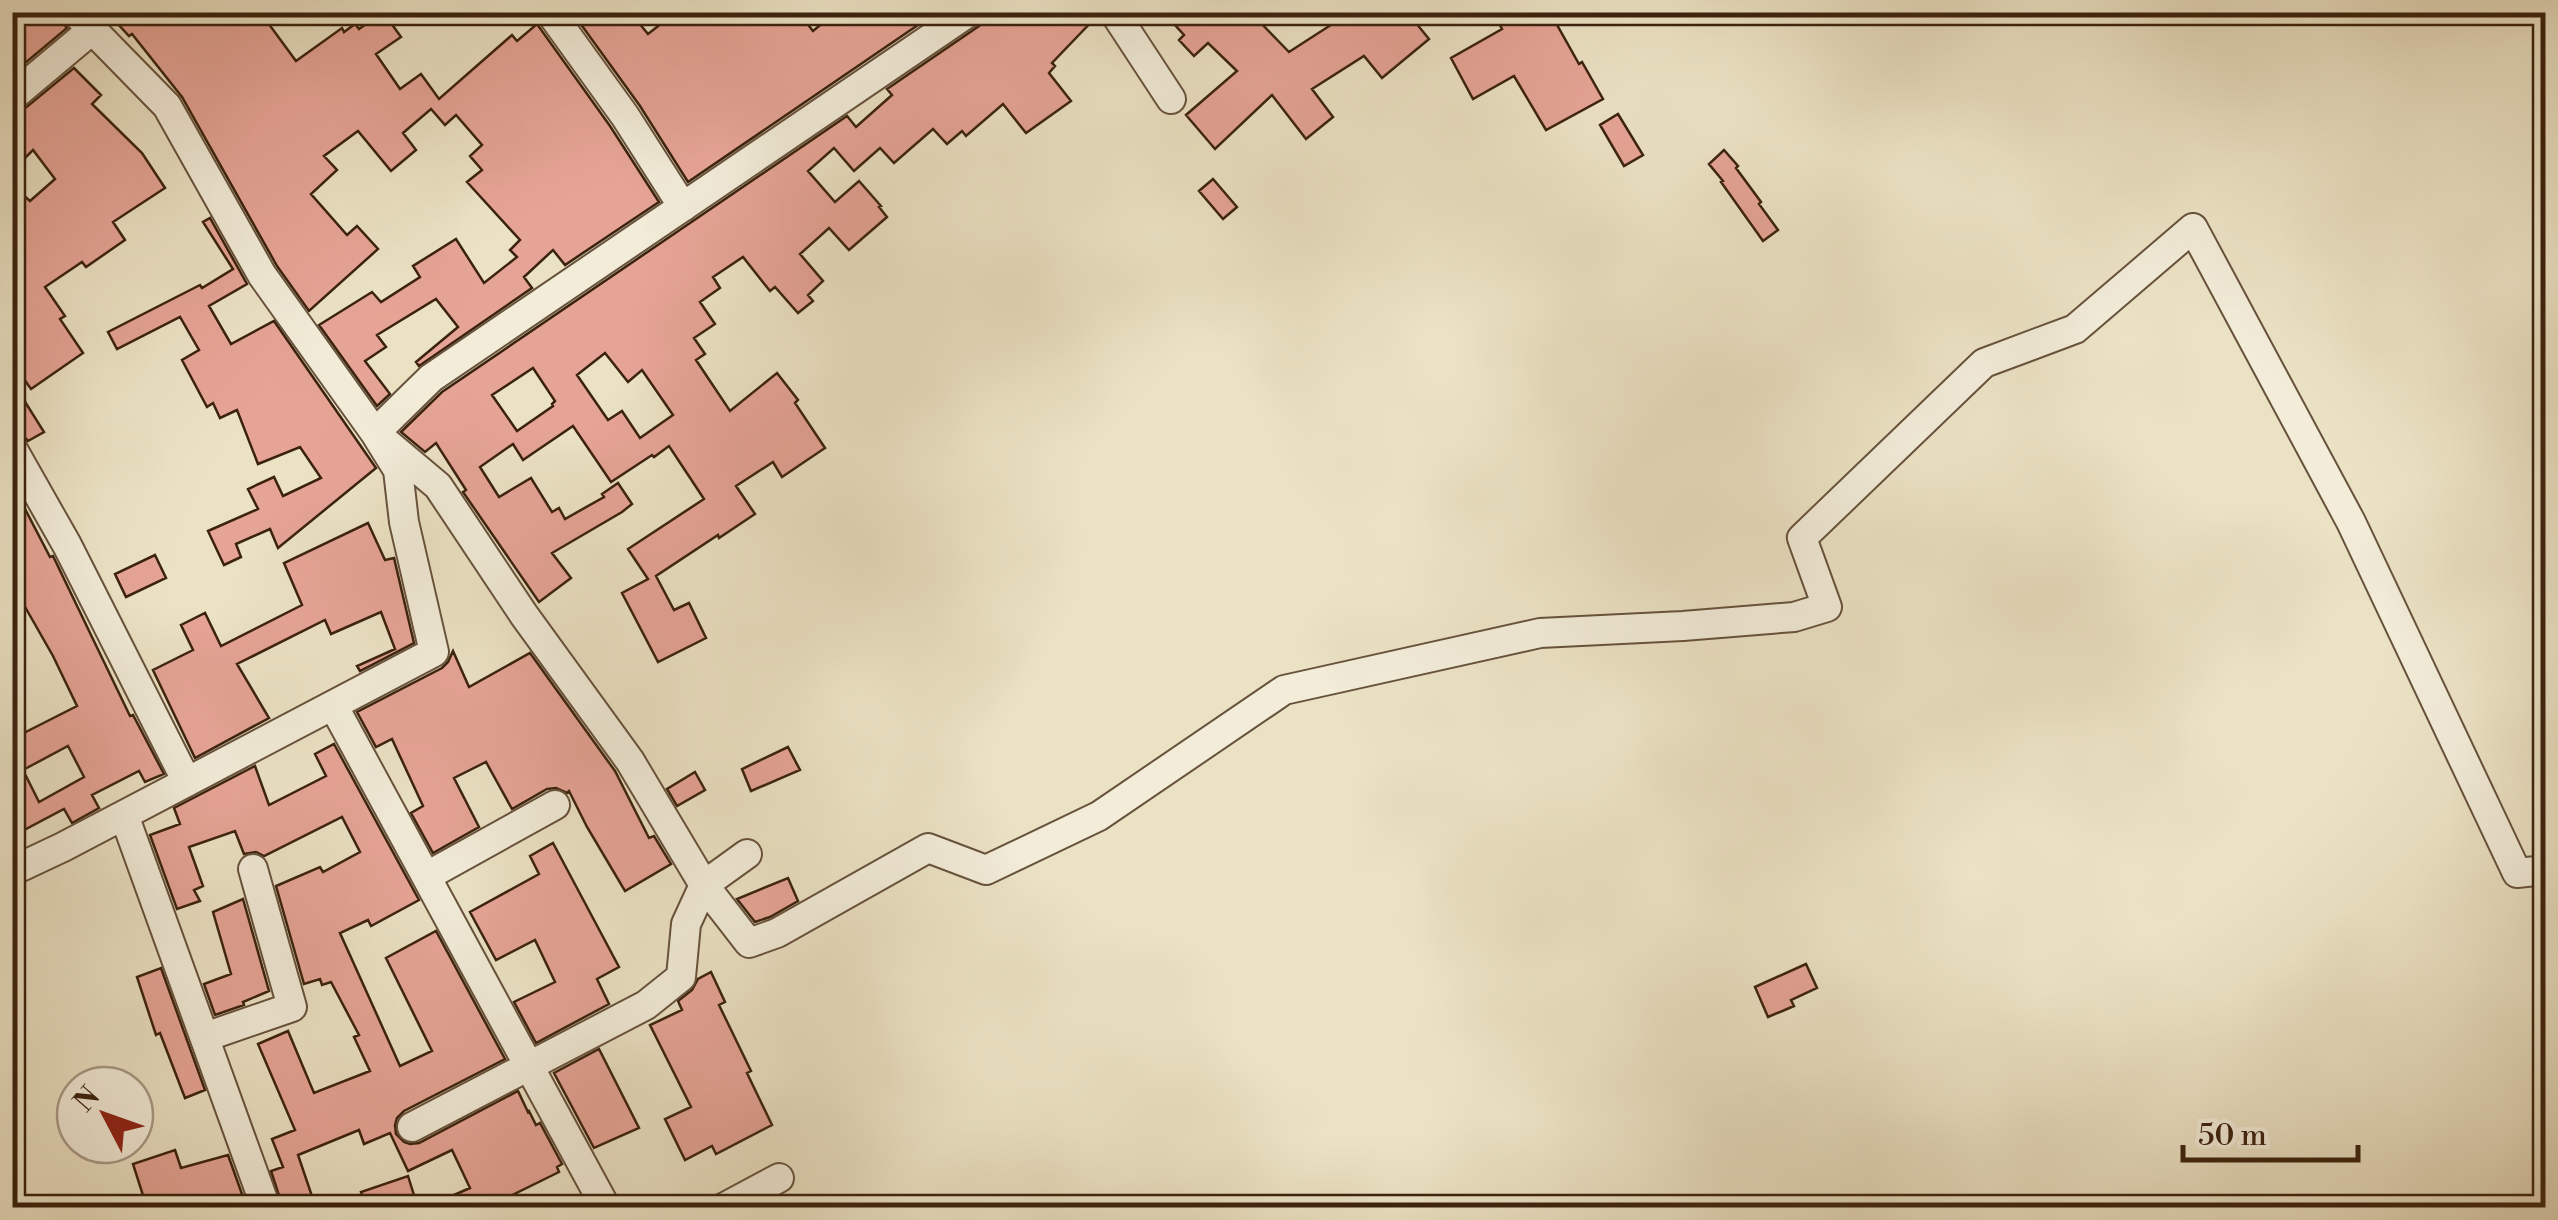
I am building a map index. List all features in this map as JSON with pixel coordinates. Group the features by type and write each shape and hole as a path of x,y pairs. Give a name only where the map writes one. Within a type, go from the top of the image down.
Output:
{"street":[{"path":"550,12 625,116 683,207"},
{"path":"375,432 431,378 969,12"},
{"path":"1114,12 1171,99"},
{"path":"12,97 84,21 167,106 262,275 398,470 404,522 434,652 12,871"},
{"path":"375,432 438,486 524,615 630,760 704,885 749,942 778,933 928,848 986,870 1099,816 1284,690 1540,633 1794,617 1827,607 1802,538 1984,364 2075,329 2193,228 2352,522 2517,873 2546,870"},
{"path":"12,448 76,563 187,782"},
{"path":"333,705 606,1208"},
{"path":"426,876 555,805"},
{"path":"124,815 266,1208"},
{"path":"412,1128 646,1006 680,977 686,924 704,885 747,854"},
{"path":"205,1037 292,1007 253,869"},
{"path":"723,1208 779,1178"}],"building":[{"path":"12,12 58,12 67,28 12,74"},
{"path":"107,12 260,12 296,61 342,28 344,32 355,24 359,29 383,12 401,37 376,54 400,89 421,74 439,99 512,35 517,41 537,24 659,202 565,265 553,250 524,277 532,288 419,366 416,362 458,327 436,299 377,335 386,347 365,361 390,394 377,406 319,325 372,292 381,302 420,277 413,266 456,239 484,283 517,257 510,250 520,240 467,182 482,170 470,156 482,145 456,115 445,125 431,109 403,133 416,150 391,171 358,131 324,156 337,170 311,194 347,235 357,226 378,249 309,311 277,266 182,97 132,34 129,36"},
{"path":"572,12 630,12 648,34 676,12 798,12 813,31 836,12 937,12 688,182 640,106"},
{"path":"986,12 1097,12 1052,63 1055,66 1049,73 1071,101 1026,133 1003,104 966,136 962,131 947,144 933,129 894,163 880,148 854,171 834,148 808,171 835,202 859,181 887,217 849,250 829,228 800,254 823,281 808,295 813,301 798,313 775,287 770,291 743,257 713,277 720,288 700,302 715,324 694,338 705,354 696,360 730,411 777,373 798,400 795,403 825,448 782,477 773,462 736,486 755,514 656,576 674,610 689,603 706,638 658,662 622,593 648,579 628,549 704,499 669,446 611,482 573,426 523,460 513,444 480,467 499,497 531,478 552,512 559,508 565,519 604,497 602,494 618,483 632,504 552,553 571,578 539,602 463,492 466,490 436,443 425,452 401,432 442,392 847,116 856,127 892,95 887,89 984,20","holes":["605,353 628,382 642,370 673,415 640,438 622,411 608,420 577,375","533,368 555,401 517,431 492,395"]},
{"path":"1163,12 1250,12 1289,52 1351,12 1407,12 1429,39 1382,78 1364,56 1312,89 1333,117 1306,139 1272,95 1215,149 1186,115 1237,71 1208,43 1194,56 1179,40 1184,35"},
{"path":"1493,12 1541,12 1545,20 1552,16 1603,99 1546,130 1514,76 1473,99 1451,58 1502,29"},
{"path":"74,68 101,95 92,104 142,153 165,188 113,222 125,240 86,267 82,262 45,287 83,353 31,389 12,362 12,185 30,201 55,179 33,150 12,171 12,114 23,110"},
{"path":"1618,114 1643,155 1624,166 1600,125"},
{"path":"1724,150 1778,230 1763,241 1709,164"},
{"path":"1213,179 1237,207 1223,219 1199,191"},
{"path":"210,218 247,284 209,306 231,344 274,321 376,468 278,548 270,529 236,544 241,557 224,565 208,531 258,509 248,489 274,477 283,496 321,478 300,447 258,464 237,410 220,418 213,403 207,407 182,360 199,350 180,317 117,349 108,332 200,285 202,288 233,269 203,222"},
{"path":"12,381 44,432 28,441 12,430"},
{"path":"12,484 50,557 53,556 130,716 133,715 164,774 145,782 139,771 92,795 99,808 72,823 64,809 24,830 12,807 12,739 77,706 12,584","holes":["68,746 84,777 39,802 23,770"]},
{"path":"368,523 385,560 394,558 414,643 360,671 357,666 395,649 381,612 331,634 325,620 237,664 269,718 195,758 153,670 193,650 181,625 205,613 221,646 302,605 284,563"},
{"path":"155,555 166,578 126,597 115,574"},
{"path":"453,651 469,687 530,653 615,771 649,838 654,836 671,864 625,891 569,791 547,789 512,809 486,762 454,778 479,827 433,853 411,813 423,806 392,739 376,747 357,712 442,668"},
{"path":"334,744 419,900 371,926 368,920 340,933 400,1066 432,1051 386,958 436,931 505,1059 404,1111 397,1118 396,1134 404,1142 419,1143 518,1091 562,1164 557,1167 559,1172 506,1198 509,1208 424,1208 470,1188 452,1150 408,1171 390,1133 364,1144 359,1130 298,1155 316,1208 283,1208 271,1171 283,1167 272,1139 295,1130 258,1044 288,1031 314,1093 370,1071 354,1037 359,1035 331,982 322,985 320,979 304,984 276,886 320,867 323,872 360,852 342,817 264,856 256,852 244,854 235,831 189,847 203,886 194,890 200,901 177,909 150,835 180,824 174,808 255,766 269,805 326,776 315,754"},
{"path":"788,747 800,770 751,791 742,769"},
{"path":"695,772 705,790 677,806 667,789"},
{"path":"553,843 619,967 597,979 609,1004 536,1043 514,1002 555,982 535,940 496,960 470,912 539,874 530,856"},
{"path":"788,878 798,901 770,917 755,922 737,899"},
{"path":"243,899 269,991 215,1015 204,984 231,974 213,912"},
{"path":"1806,964 1817,988 1791,1000 1794,1006 1768,1017 1755,987"},
{"path":"161,968 205,1090 185,1098 160,1033 156,1035 137,977"},
{"path":"711,972 725,1002 719,1005 772,1125 716,1154 712,1146 685,1160 665,1119 691,1107 650,1025 682,1010 678,1001 698,979"},
{"path":"599,1049 639,1128 594,1148 554,1073"},
{"path":"175,1150 181,1168 228,1155 247,1208 147,1208 133,1165 155,1165 155,1157"},
{"path":"408,1176 418,1208 366,1208 361,1192"}]}
